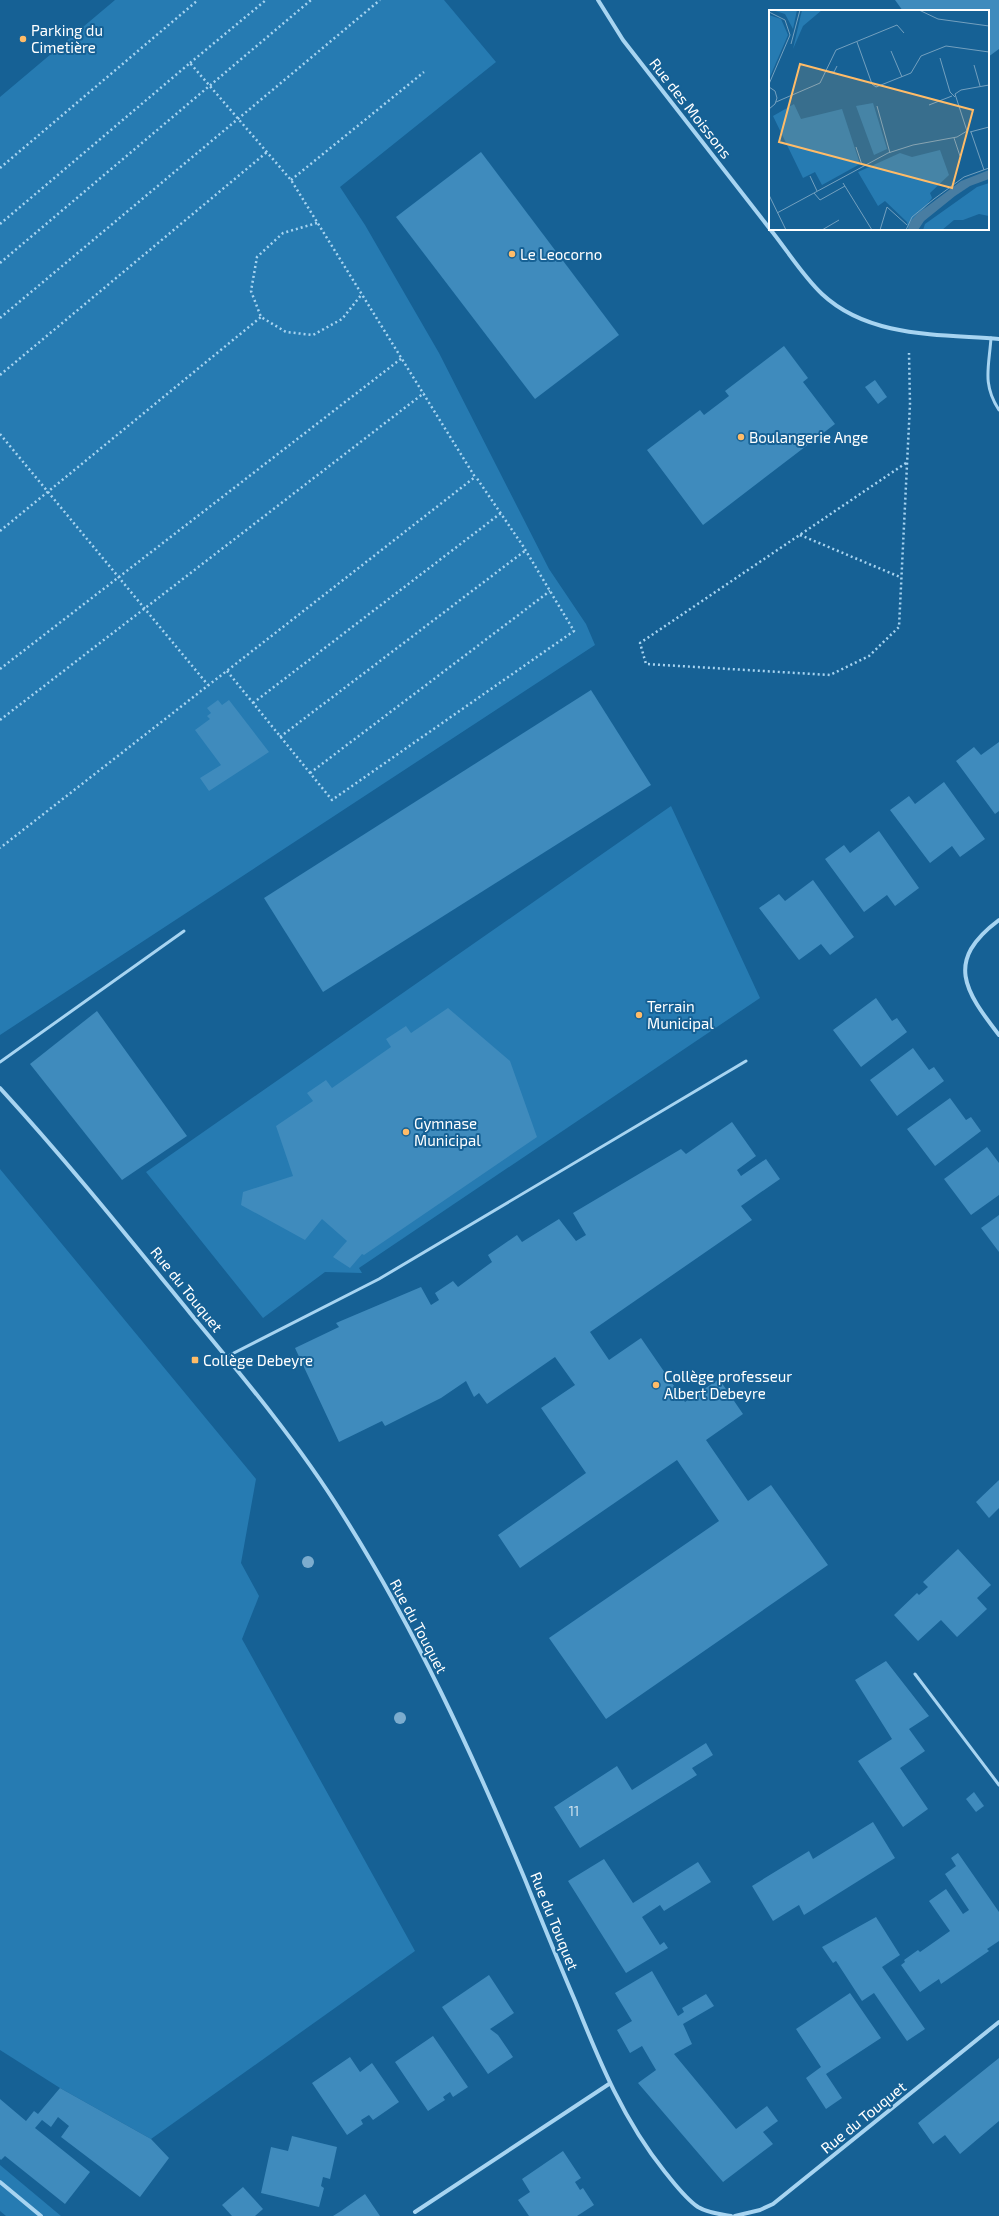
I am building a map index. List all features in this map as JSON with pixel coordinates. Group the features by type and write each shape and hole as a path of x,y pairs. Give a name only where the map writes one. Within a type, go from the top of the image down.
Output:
{"street":[{"name":"Rue des Moissons","path":"598,0 623,40 769,228"},
{"name":"Rue des Moissons","path":"771,230 821,293 854,317 868,323 909,331 999,338"},
{"path":"999,920 978,938 970,951 965,976 967,987 975,1003 999,1035"},
{"name":"Rue du Touquet","path":"0,1088 58,1153 226,1357 303,1455 344,1516 398,1612 483,1782 609,2084 654,2159 688,2199 700,2208 715,2214 730,2216"},
{"name":"Rue du Touquet","path":"735,2216 760,2210 773,2204 999,2022"},
{"path":"415,2212 609,2084"},
{"path":"0,2182 41,2216"}],"lane":[{"path":"991,338 988,382 989,393 999,410"},
{"path":"0,1062 184,931"},
{"path":"226,1357 379,1279 746,1061"},
{"path":"915,1674 999,1785"}],"path":[{"path":"0,168 198,0"},
{"path":"0,224 266,0"},
{"path":"0,263 311,0"},
{"path":"0,318 380,0"},
{"path":"190,63 291,180 475,477 526,550 574,631 332,800 227,671"},
{"path":"291,180 424,72"},
{"path":"0,375 267,152"},
{"path":"317,223 283,233 257,256 251,291 261,317 286,332 313,335 342,319 362,294"},
{"path":"0,531 261,317"},
{"path":"906,462 640,643 646,664 830,675 869,656 899,627 900,577 910,404 909,331"},
{"path":"0,669 402,358"},
{"path":"0,720 424,393"},
{"path":"0,434 208,685"},
{"path":"0,848 475,477"},
{"path":"253,703 501,513"},
{"path":"800,535 900,577"},
{"path":"280,737 526,550"},
{"path":"310,773 550,590"}],"shaded area":[{"path":"115,0 444,0 496,62 340,187 365,225 439,353 549,569 586,624 595,645 0,1035 0,97"},
{"path":"671,806 760,998 359,1268 362,1273 325,1272 263,1318 146,1172"},
{"path":"0,1169 256,1479 241,1563 259,1596 242,1639 415,1951 151,2139 60,2088 0,2050"},
{"path":"0,2165 61,2216 6,2216 0,2211"}],"building":[{"path":"895,0 999,0 999,49 989,56 989,10 902,10"},
{"path":"481,152 619,335 535,399 396,217"},
{"name":"Boulangerie Ange","path":"784,346 808,378 803,382 835,424 703,525 647,450 700,410 704,415 729,396 725,391"},
{"path":"875,380 887,397 878,404 865,387"},
{"path":"591,690 651,785 323,992 264,898"},
{"path":"218,700 222,705 229,700 269,752 209,791 200,778 221,765 195,730 210,719 207,716 211,713 207,708"},
{"path":"999,742 999,811 995,814 956,761 974,747 981,755"},
{"path":"944,782 985,839 960,857 952,846 930,863 890,810 909,796 915,804"},
{"path":"879,831 919,888 895,906 887,895 864,912 825,859 844,845 850,853"},
{"path":"813,880 854,937 830,955 821,944 799,960 759,908 779,894 785,901"},
{"path":"876,998 892,1021 897,1018 907,1032 861,1067 833,1030"},
{"name":"Gymnase Municipal","path":"448,1008 510,1061 537,1137 364,1255 362,1254 350,1268 333,1257 347,1241 322,1219 305,1240 241,1205 243,1192 293,1176 276,1126 313,1101 307,1093 326,1080 332,1088 391,1047 386,1039 406,1026 411,1033"},
{"path":"97,1011 187,1136 122,1180 30,1064"},
{"path":"913,1048 929,1070 934,1067 944,1081 897,1116 870,1080"},
{"path":"950,1098 966,1120 971,1117 981,1131 935,1166 907,1129"},
{"path":"732,1122 756,1156 737,1170 741,1176 766,1159 780,1179 741,1206 752,1220 590,1332 609,1360 641,1338 685,1402 719,1379 743,1414 706,1440 748,1501 771,1485 828,1565 606,1719 549,1638 719,1521 677,1460 520,1568 498,1535 586,1473 541,1408 575,1385 555,1357 487,1404 479,1393 474,1397 466,1381 441,1398 385,1426 382,1421 339,1442 295,1348 339,1327 336,1323 421,1287 431,1305 439,1300 435,1293 453,1281 458,1287 492,1262 488,1255 517,1235 522,1242 559,1219 576,1241 586,1235 573,1213 681,1149 686,1154"},
{"path":"987,1147 999,1163 999,1195 971,1215 944,1179"},
{"path":"999,1215 999,1252 981,1228"},
{"path":"999,1480 999,1508 989,1518 976,1502"},
{"path":"958,1549 991,1585 977,1598 987,1609 957,1637 941,1620 918,1641 894,1615 917,1593 919,1595 928,1587 923,1582"},
{"path":"886,1661 929,1716 909,1729 925,1751 900,1768 928,1809 903,1827 858,1761 892,1739 855,1680"},
{"path":"706,1743 713,1755 692,1768 697,1775 580,1848 554,1807 617,1766 632,1790"},
{"path":"974,1792 984,1806 976,1812 966,1799"},
{"path":"873,1822 895,1858 804,1915 799,1905 773,1921 752,1886 809,1851 813,1859"},
{"path":"958,1853 999,1912 999,1941 987,1949 989,1951 941,1984 939,1979 920,1992 901,1965 905,1962 904,1960 918,1950 920,1952 950,1931 929,1901 946,1889 963,1914 969,1910 945,1874 956,1866 951,1858"},
{"path":"604,1859 633,1903 698,1862 711,1882 664,1911 660,1905 642,1917 660,1945 664,1942 668,1948 626,1973 568,1881"},
{"path":"876,1917 900,1955 882,1967 925,2029 907,2041 874,1993 862,2001 836,1961 833,1963 822,1947"},
{"path":"652,1971 678,2016 684,2012 682,2008 706,1994 714,2006 683,2024 692,2044 674,2054 736,2129 767,2106 778,2121 763,2132 773,2144 723,2182 638,2083 656,2070 642,2046 630,2053 617,2030 632,2021 615,1993"},
{"path":"489,1975 514,2013 490,2029 498,2035 513,2057 488,2074 442,2007"},
{"path":"850,1993 881,2038 826,2074 842,2098 826,2109 806,2078 821,2067 796,2029"},
{"path":"433,2036 468,2087 453,2097 450,2092 443,2097 445,2100 428,2111 395,2062"},
{"path":"350,2057 360,2072 372,2063 399,2102 373,2120 369,2115 361,2120 363,2124 347,2135 312,2083"},
{"path":"999,2058 999,2121 960,2154 945,2135 933,2144 918,2123"},
{"path":"60,2088 151,2139 169,2158 140,2197 61,2137 69,2126 58,2117 51,2127 42,2120 35,2128 90,2172 65,2204 5,2156 1,2160 0,2159 0,2099 26,2121 34,2111 38,2114"},
{"path":"292,2136 337,2147 330,2179 323,2177 321,2186 324,2188 319,2207 261,2193 271,2147 288,2151"},
{"path":"563,2151 581,2178 575,2182 580,2190 583,2188 594,2205 577,2216 529,2216 518,2200 530,2192 522,2179"},
{"path":"243,2187 263,2209 255,2216 232,2216 222,2205"},
{"path":"365,2194 380,2216 333,2216 341,2211"}],"place":[{"name":"Parking du Cimetière","path":"23,39"},
{"name":"Le Leocorno","path":"512,254"},
{"name":"Boulangerie Ange","path":"741,437"},
{"name":"Terrain Municipal","path":"639,1015"},
{"name":"Gymnase Municipal","path":"406,1132"},
{"name":"Collège Debeyre","path":"195,1360"},
{"name":"Collège professeur Albert Debeyre","path":"656,1385"}]}
